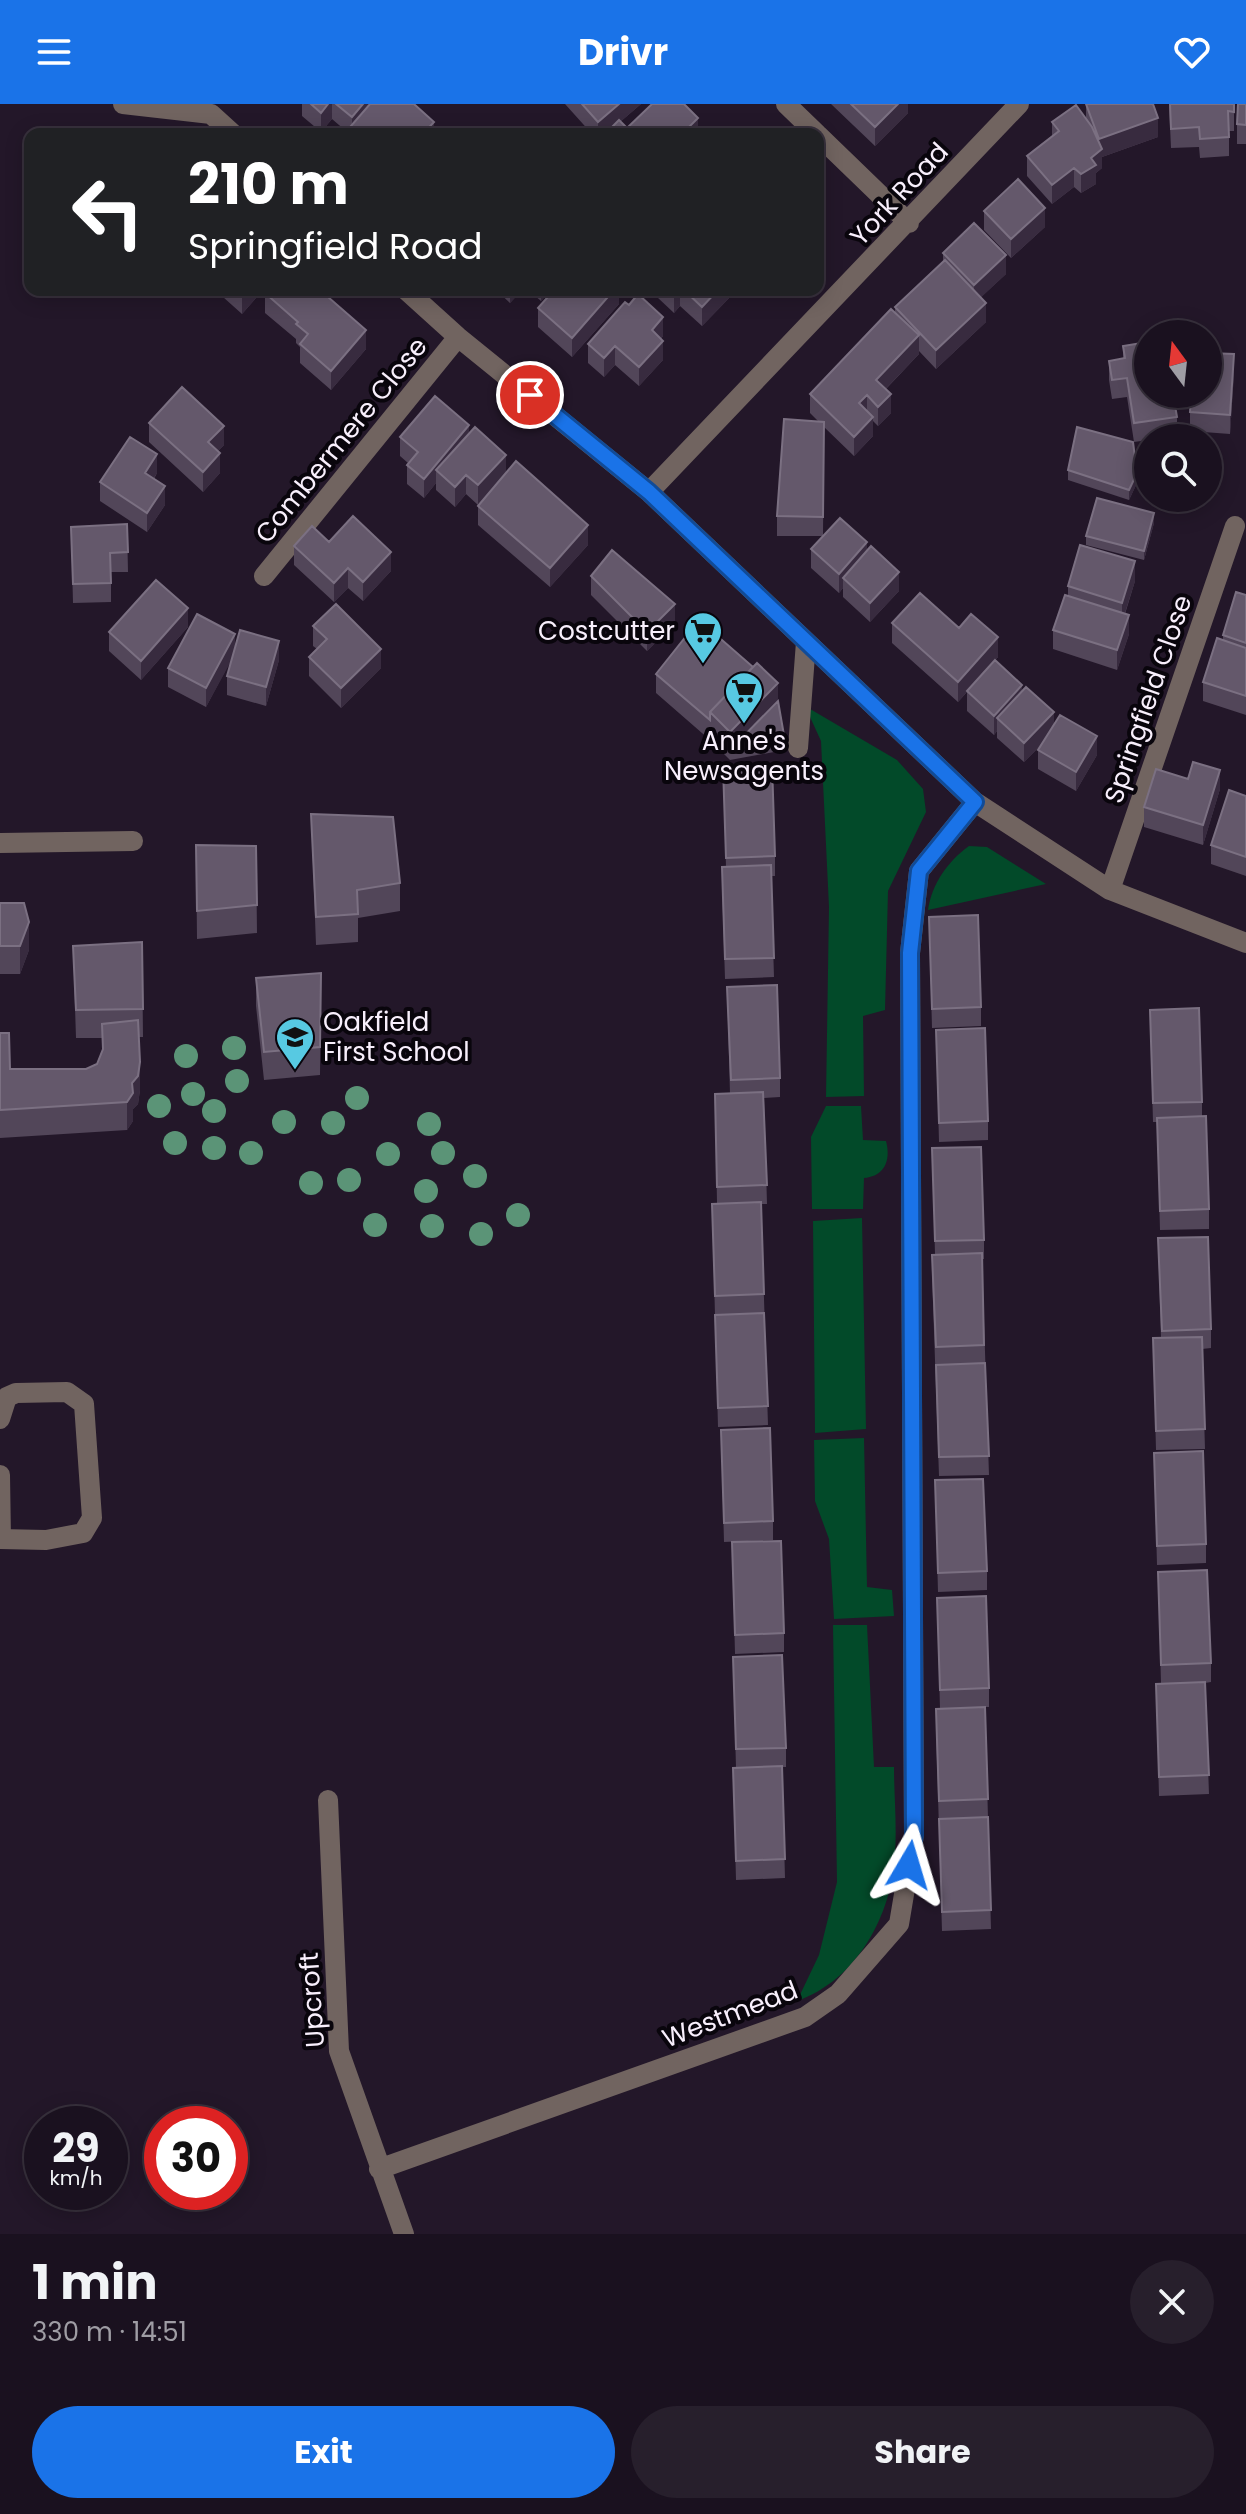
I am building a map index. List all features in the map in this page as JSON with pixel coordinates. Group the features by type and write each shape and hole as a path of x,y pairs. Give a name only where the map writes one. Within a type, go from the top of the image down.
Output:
{"street":[{"path":"123,104 211,114 226,128"},
{"path":"786,104 812,128"},
{"name":"York Road","path":"649,492 909,223 1019,104"},
{"path":"824,140 909,223"},
{"path":"413,296 458,337 649,492 975,802 1110,890 1246,943"},
{"name":"Combermere Close","path":"264,576 458,337"},
{"name":"Springfield Close","path":"1110,890 1235,526"},
{"path":"798,748 806,642"},
{"name":"Westmead","path":"379,2169 805,2017 838,1994 899,1924 914,1835 910,953 919,871 975,802"},
{"path":"0,843 133,841"},
{"path":"0,1419 7,1397 16,1393 67,1392 84,1404 92,1518 83,1533 46,1540 0,1539 0,1475"},
{"name":"Upcroft","path":"328,1800 339,2051 404,2234"}],"green space":[{"path":"805,706 897,760 923,789 926,812 888,891 885,1010 863,1016 864,1096 826,1097 829,907 821,741"},
{"path":"969,846 987,847 1046,884 928,910 942,874"},
{"path":"826,1106 861,1106 863,1140 886,1141 888,1155 885,1166 877,1174 864,1178 863,1209 812,1209 811,1137"},
{"path":"862,1218 866,1429 815,1433 813,1221"},
{"path":"864,1438 867,1587 892,1590 894,1616 834,1619 829,1539 815,1501 814,1440"},
{"path":"833,1625 867,1625 874,1767 894,1767 895,1854 887,1900 867,1942 837,1978 797,2001 819,1955 837,1882"}],"building":[{"path":"311,104 328,104 321,113"},
{"path":"336,104 363,104 352,117"},
{"path":"370,104 414,104 434,122 428,128 349,128"},
{"path":"582,104 619,104 598,122"},
{"path":"652,104 684,104 698,118 688,128 627,128"},
{"path":"851,104 898,104 875,127"},
{"path":"1086,104 1153,104 1158,118 1099,139"},
{"path":"1170,104 1234,104 1234,112 1228,111 1229,137 1200,139 1199,127 1171,129"},
{"path":"1238,104 1246,104 1246,125 1237,124"},
{"path":"1076,105 1092,127 1102,149 1091,158 1096,165 1081,174 1074,168 1052,185 1027,156 1059,131 1052,122"},
{"path":"619,120 627,128 611,128"},
{"path":"1018,179 1045,208 1011,239 984,211"},
{"path":"974,223 1006,255 974,285 943,253"},
{"path":"945,260 986,303 936,350 895,307"},
{"path":"268,296 327,296 366,330 331,371 300,344 308,334 296,324 298,322"},
{"path":"549,296 609,296 572,338 538,308"},
{"path":"640,296 663,317 652,330 663,341 639,367 615,346 604,358 588,344 625,302 629,305"},
{"path":"690,296 712,296 702,307"},
{"path":"891,309 919,335 876,380 891,394 878,407 867,395 859,403 873,417 854,437 810,394"},
{"path":"1134,344 1134,408 1175,408 1177,417 1134,423 1127,378 1112,380 1109,361 1125,358 1123,346"},
{"path":"1222,354 1234,354 1230,415 1190,412 1190,408 1222,408"},
{"path":"182,387 224,426 208,442 220,453 203,472 149,423"},
{"path":"435,396 469,425 424,479 407,465 418,452 400,437"},
{"path":"784,419 824,422 823,517 777,516"},
{"path":"475,427 506,455 478,485 466,475 455,487 436,470"},
{"path":"1077,427 1133,442 1134,479 1129,490 1068,470"},
{"path":"130,437 157,454 145,473 165,486 147,513 100,482"},
{"path":"516,461 588,525 550,568 478,506"},
{"path":"1097,498 1134,508 1134,512 1154,513 1144,551 1086,536"},
{"path":"353,516 391,552 363,582 348,568 334,583 294,546 312,526 329,542"},
{"path":"840,518 867,542 839,574 811,549"},
{"path":"127,524 128,552 110,553 111,583 73,584 71,527"},
{"path":"1080,545 1135,561 1122,603 1068,586"},
{"path":"871,546 899,572 870,603 843,578"},
{"path":"612,550 675,604 647,632 591,576"},
{"path":"156,580 188,608 141,661 109,632"},
{"path":"1236,592 1246,595 1246,643 1223,635"},
{"path":"920,593 959,628 971,614 998,637 958,682 892,623"},
{"path":"1065,595 1129,615 1117,650 1053,630"},
{"path":"336,604 381,649 341,688 309,657 327,639 313,626"},
{"path":"197,614 235,634 206,688 168,668"},
{"path":"699,620 753,667 710,712 710,720 656,674"},
{"path":"240,630 279,641 266,687 227,676"},
{"path":"1217,638 1246,648 1246,696 1203,682"},
{"path":"995,660 1022,685 994,716 967,691"},
{"path":"757,663 778,683 730,732 710,712"},
{"path":"1026,687 1054,712 1024,743 997,718"},
{"path":"778,701 785,741 730,750"},
{"path":"1060,715 1097,736 1076,772 1038,750"},
{"path":"1193,762 1220,770 1203,825 1144,807 1156,769 1188,779"},
{"path":"772,764 775,856 726,858 723,766"},
{"path":"1229,790 1246,796 1246,857 1211,845"},
{"path":"311,814 393,817 400,883 357,890 358,914 316,917"},
{"path":"196,845 256,846 257,905 197,911"},
{"path":"771,865 774,958 725,959 722,867"},
{"path":"0,903 24,903 29,922 20,946 0,946"},
{"path":"978,915 981,1007 932,1009 929,917"},
{"path":"142,942 143,1009 76,1010 73,946"},
{"path":"321,973 320,1047 264,1052 256,978"},
{"path":"777,985 780,1078 731,1080 727,987"},
{"path":"1199,1008 1202,1102 1153,1103 1150,1010"},
{"path":"138,1020 140,1062 138,1076 132,1083 133,1093 127,1102 0,1110 0,1033 9,1033 10,1069 86,1069 97,1064 103,1049 102,1024"},
{"path":"985,1028 988,1121 939,1123 936,1030"},
{"path":"763,1092 767,1185 717,1187 715,1094"},
{"path":"1206,1116 1209,1209 1160,1211 1157,1118"},
{"path":"981,1147 984,1240 935,1241 932,1148"},
{"path":"761,1202 764,1294 715,1296 712,1204"},
{"path":"1208,1237 1211,1329 1162,1331 1158,1238"},
{"path":"982,1253 984,1345 936,1347 932,1255"},
{"path":"764,1313 768,1406 718,1408 715,1315"},
{"path":"1202,1337 1205,1429 1156,1431 1153,1338"},
{"path":"985,1363 989,1456 939,1457 936,1365"},
{"path":"770,1428 773,1521 724,1523 721,1430"},
{"path":"1203,1451 1206,1544 1157,1546 1154,1453"},
{"path":"983,1479 987,1571 938,1573 935,1480"},
{"path":"781,1541 784,1633 735,1635 732,1542"},
{"path":"1207,1570 1211,1663 1161,1665 1158,1572"},
{"path":"986,1596 989,1688 940,1690 937,1598"},
{"path":"782,1655 786,1748 736,1749 733,1657"},
{"path":"1205,1682 1209,1775 1159,1777 1156,1684"},
{"path":"985,1707 988,1799 939,1801 936,1709"},
{"path":"782,1766 785,1859 736,1861 733,1768"},
{"path":"988,1817 991,1910 942,1912 939,1819"}],"place":[{"name":"Costcutter","path":"703,665"},
{"name":"Anne's Newsagents","path":"744,725"},
{"name":"Oakfield First School","path":"295,1071"}],"route":[{"path":"530,395 649,492 975,802 919,871 910,953 914,1835 909,1865"}]}
